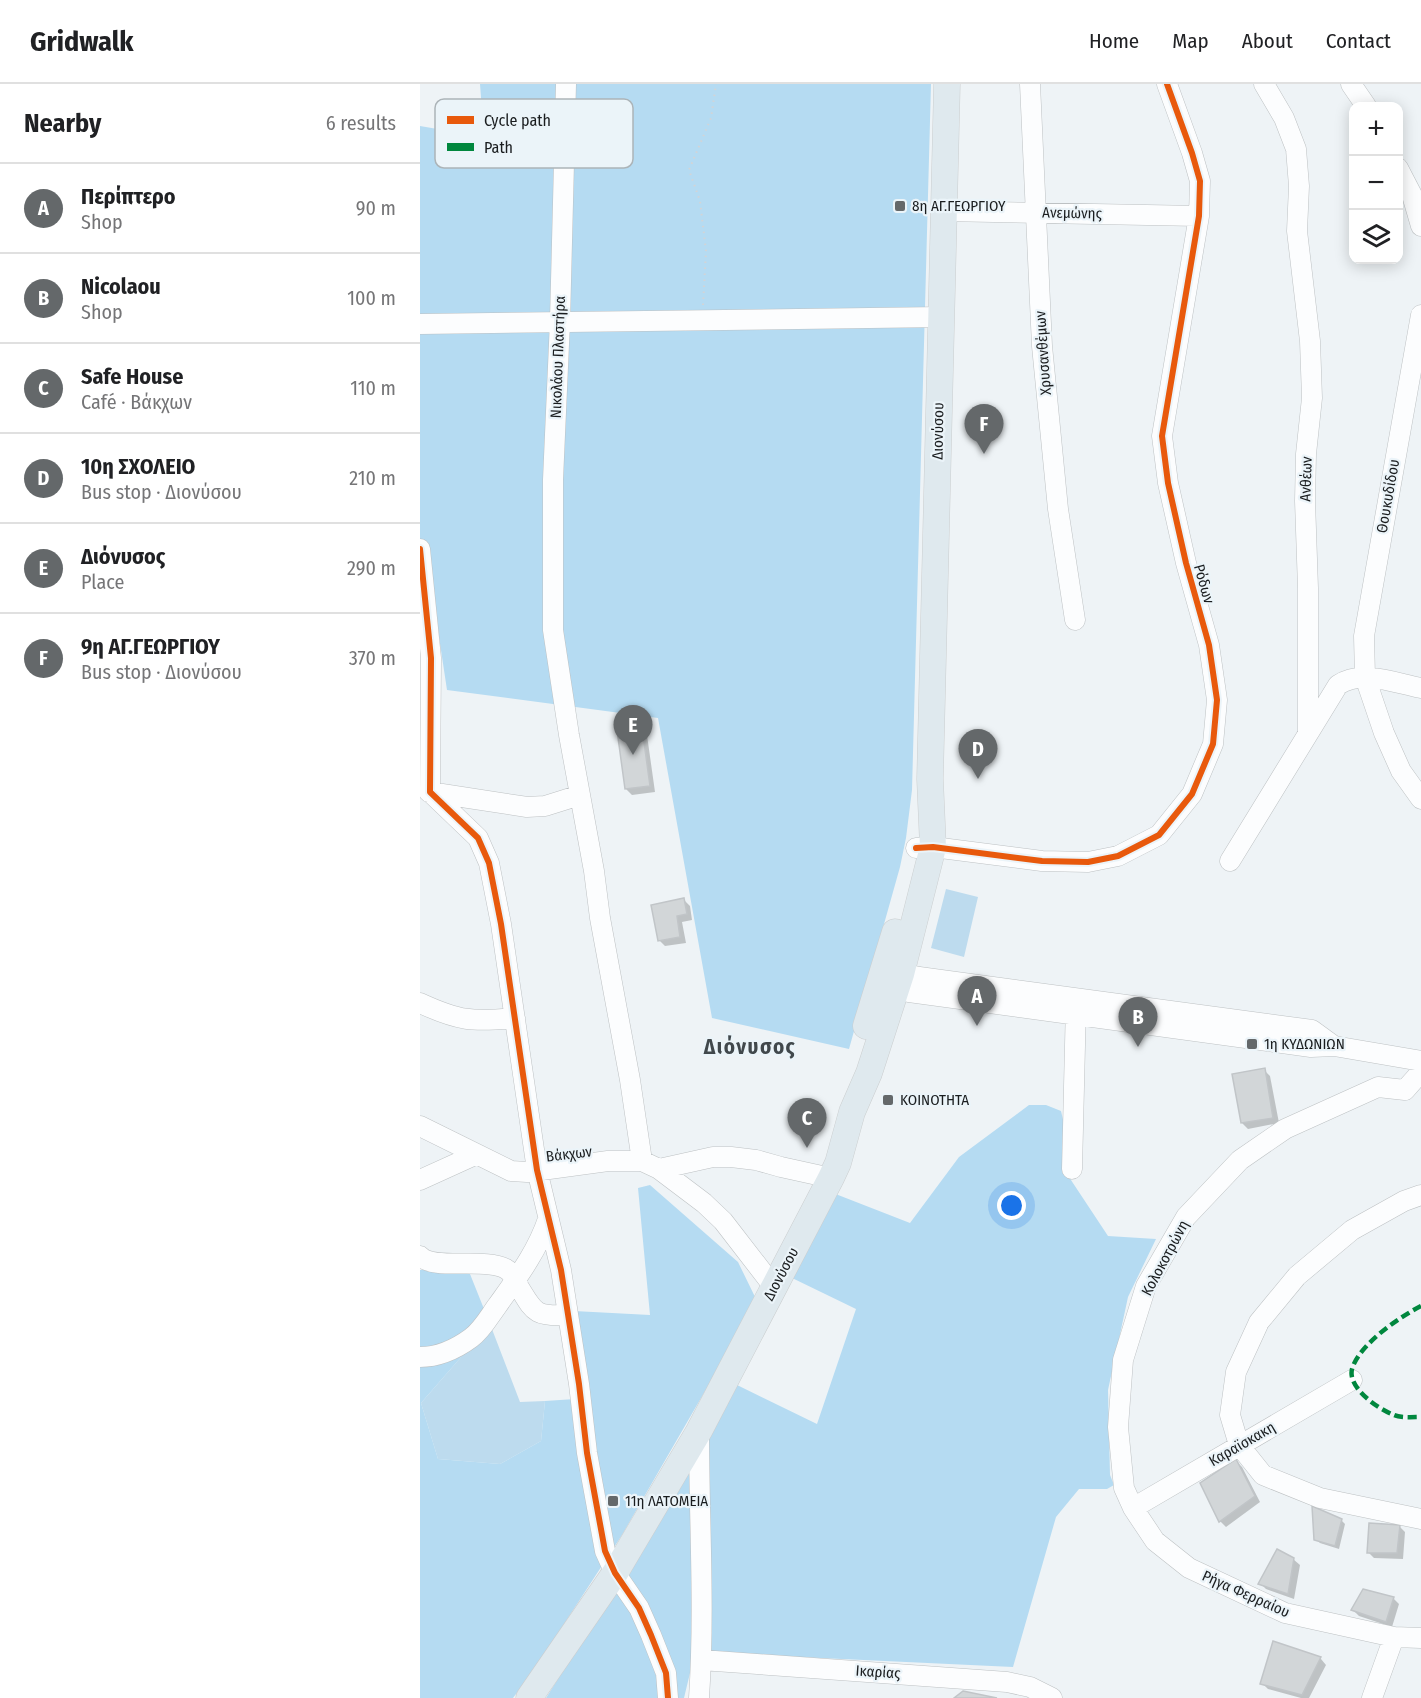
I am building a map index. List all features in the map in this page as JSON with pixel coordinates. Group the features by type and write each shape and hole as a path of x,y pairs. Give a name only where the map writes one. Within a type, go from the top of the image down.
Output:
{"main road":[{"name":"Διονύσου","path":"529,1698 615,1573 699,1431 838,1163 852,1112 857,1062 889,979 905,896 925,847 930,778 947,84"}],"street":[{"name":"Νικολάου Πλαστήρα","path":"566,84 566,99"},
{"name":"Χρυσανθέμων","path":"1030,84 1042,346 1058,509 1075,620"},
{"name":"Ρόδων","path":"925,847 1042,861 1088,862 1118,856 1160,835 1192,794 1213,744 1217,700 1209,645 1186,563 1168,483 1162,436 1199,216 1200,181 1167,84"},
{"name":"Ανθέων","path":"1264,84 1284,118 1296,149 1299,186 1297,231 1310,341 1312,398 1306,454 1305,501 1308,588 1308,734"},
{"path":"1351,84 1363,102"},
{"name":"Νικολάου Πλαστήρα","path":"564,168 553,480 553,630 600,918 632,1090 650,1165"},
{"path":"1403,178 1412,195 1421,226"},
{"name":"Ανεμώνης","path":"944,211 1199,216"},
{"name":"Θουκυδίδου","path":"1421,315 1364,636 1365,678 1392,754 1421,799"},
{"path":"420,324 941,317"},
{"path":"420,549 431,658 425,792"},
{"path":"1230,861 1338,685 1351,678 1365,678 1421,688"},
{"path":"425,792 527,807 545,806 580,795"},
{"path":"425,792 478,838 489,863 501,924 537,1170 561,1270 605,1551 615,1573 639,1608 651,1635 666,1673 668,1698"},
{"path":"889,979 1076,1006 1312,1030 1334,1046 1421,1061"},
{"path":"420,1003 450,1017 462,1019 479,1021 515,1018"},
{"path":"1072,1169 1076,1006"},
{"path":"1377,1088 1385,1056"},
{"name":"Κολοκοτρώνη","path":"1133,1508 1124,1488 1118,1427 1123,1360 1146,1286 1186,1217 1240,1160 1285,1129 1377,1088 1405,1090 1421,1072"},
{"name":"Βάκχων","path":"420,1126 475,1155 512,1171 608,1161 650,1165 731,1157 756,1160 831,1178"},
{"path":"420,1180 475,1155"},
{"path":"650,1165 704,1203 723,1221 774,1287"},
{"path":"1421,1195 1404,1201 1352,1230 1297,1276 1259,1322 1236,1372 1230,1415 1239,1445 1263,1475 1310,1494 1421,1519"},
{"path":"420,1357 443,1354 472,1337 483,1326 534,1253 548,1219"},
{"path":"420,1259 427,1262 496,1266 506,1269 530,1304 543,1315 567,1315"},
{"name":"Καραϊσκακη","path":"1133,1508 1352,1380"},
{"name":"Διονύσου","path":"699,1431 702,1566 699,1698"},
{"name":"Ρήγα Φερραίου","path":"1133,1508 1155,1541 1189,1568 1285,1613 1394,1637 1421,1638"},
{"path":"1372,1698 1394,1637"},
{"name":"Ικαρίας","path":"701,1660 1007,1682 1030,1687 1052,1698"}],"path":[{"path":"702,320 706,251 700,201 689,170 711,118 716,84"}],"shaded area":[{"path":"480,84 931,84 912,790 900,867 849,1049 712,1018 658,718 447,690 431,584 420,585 420,126 435,129 435,168 633,168 633,99 481,99"},
{"path":"946,889 978,897 964,957 931,948"},
{"path":"1029,1105 1046,1105 1061,1111 1068,1141 1067,1174 1108,1236 1156,1239 1128,1297 1108,1390 1110,1475 1114,1485 1107,1489 1079,1489 1056,1517 1013,1667 695,1652 684,1698 546,1698 628,1567 735,1384 817,1424 856,1309 790,1277 833,1193 910,1223 959,1157"},
{"path":"650,1185 738,1262 757,1301 622,1535 536,1667 513,1698 420,1698 420,1270 468,1269 490,1324 421,1403 438,1459 500,1464 541,1441 545,1401 575,1399 574,1311 650,1315 638,1188"},
{"path":"490,1324 520,1402 545,1401 541,1441 500,1464 438,1459 421,1403"}],"building":[{"path":"641,720 650,786 625,789 616,723"},
{"path":"684,898 687,914 677,916 680,937 658,941 651,905"},
{"path":"1265,1068 1273,1118 1241,1123 1232,1074"},
{"path":"1236,1459 1255,1496 1219,1522 1200,1483"},
{"path":"1312,1506 1342,1519 1335,1546 1314,1540"},
{"path":"1369,1523 1400,1525 1397,1553 1367,1553"},
{"path":"1277,1549 1294,1558 1288,1594 1258,1584"},
{"path":"1363,1589 1394,1597 1386,1622 1351,1610"},
{"path":"1273,1641 1321,1657 1302,1695 1260,1684"},
{"path":"963,1691 997,1698 954,1698"}],"marked path":[{"path":"1421,1306 1392,1324 1373,1340 1358,1357 1352,1374 1358,1389 1380,1408 1397,1416 1421,1417"}],"cycle path":[{"path":"916,848 933,847 1042,861 1088,862 1118,856 1159,835 1192,794 1213,744 1217,700 1209,645 1186,563 1168,483 1162,436 1199,216 1200,181 1167,84"},
{"path":"420,549 431,658 430,792 478,838 489,863 501,924 537,1170 561,1270 587,1453 605,1551 615,1573 639,1608 651,1635 666,1673 668,1698"}],"place":[{"name":"8η ΑΓ.ΓΕΩΡΓΙΟΥ","path":"900,206"},
{"name":"9η ΑΓ.ΓΕΩΡΓΙΟΥ","path":"984,454"},
{"name":"Διόνυσος","path":"633,755"},
{"name":"10η ΣΧΟΛΕΙΟ","path":"978,779"},
{"name":"Περίπτερο","path":"977,1026"},
{"name":"1η ΚΥΔΩΝΙΩΝ","path":"1252,1044"},
{"name":"Nicolaou","path":"1138,1047"},
{"name":"ΚΟΙΝΟΤΗΤΑ","path":"888,1100"},
{"name":"Safe House","path":"807,1148"},
{"name":"11η ΛΑΤΟΜΕΙΑ","path":"613,1501"}],"district":[{"name":"Διόνυσος","path":"750,1047"}]}
